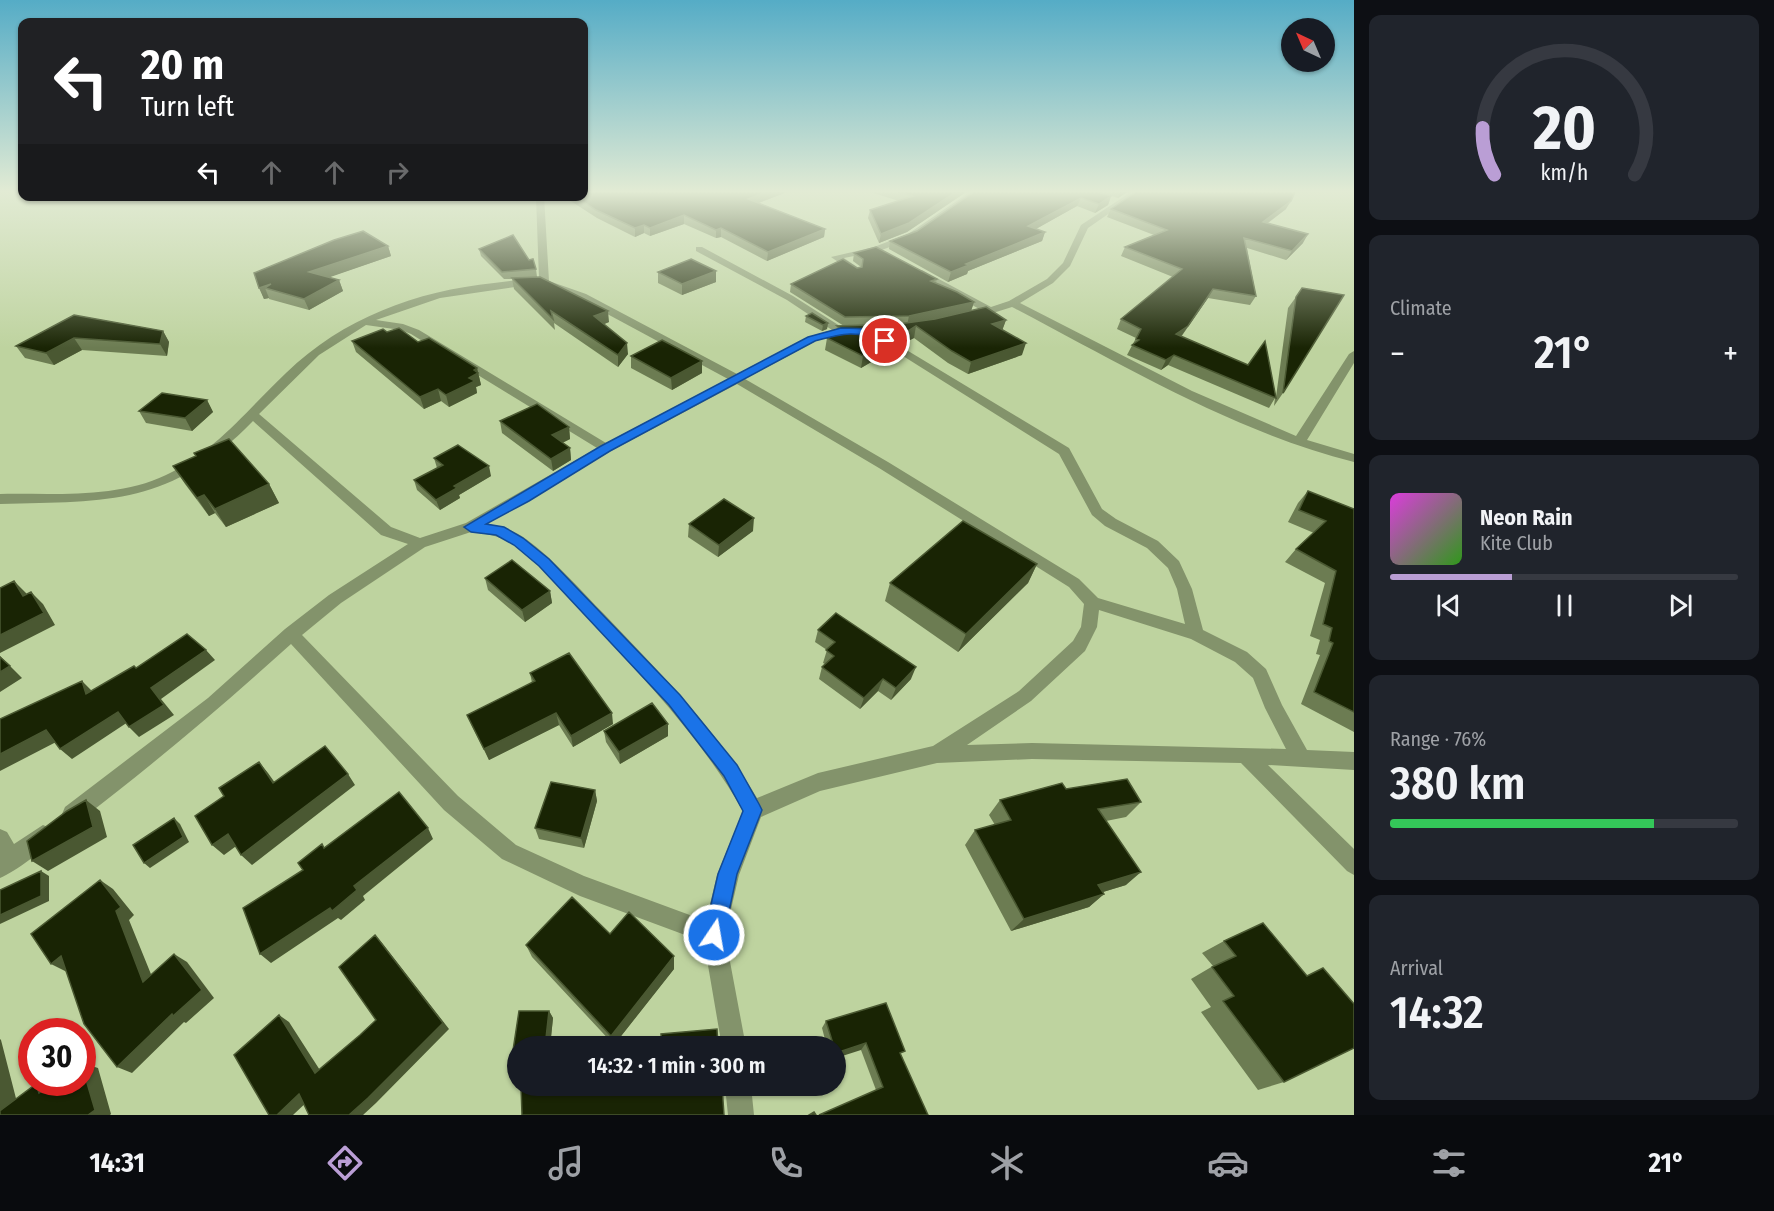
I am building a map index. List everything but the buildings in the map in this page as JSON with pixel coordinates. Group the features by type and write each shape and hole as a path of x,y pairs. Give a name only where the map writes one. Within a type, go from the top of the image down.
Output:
{"street":[{"path":"542,244 544,282"},
{"path":"857,271 836,257 889,244"},
{"path":"962,319 1012,303 1062,272 1076,244"},
{"path":"699,249 790,298 841,331"},
{"path":"876,249 887,255"},
{"path":"908,266 991,311"},
{"path":"0,499 125,494 160,485 193,468 220,446 292,372 332,341 366,322 403,305 441,293 544,282 571,290 735,378 847,443 1074,583 1092,602 1196,634 1241,657 1260,674 1274,708 1301,758"},
{"path":"1012,303 1169,385 1299,442 1354,458"},
{"path":"366,322 403,327 415,332 606,448"},
{"path":"0,839 6,863 131,770 214,703 291,634 335,599 420,543 471,527 606,448 812,339 841,331 918,328"},
{"path":"868,331 1064,451 1073,462 1089,500 1098,514 1155,544 1176,566 1196,634"},
{"path":"1299,442 1354,354"},
{"path":"252,414 386,531 420,543"},
{"path":"471,527 499,531 519,541 552,570 675,700 730,771 753,810"},
{"path":"937,754 1025,696 1079,646 1089,627 1092,602"},
{"path":"291,634 451,803 509,852 580,885 714,935"},
{"path":"732,1036 714,935 728,874 753,810 818,782 937,754 1032,751 1245,755 1354,761"},
{"path":"1245,755 1354,864"},
{"path":"739,1096 741,1115"}],"route":[{"path":"714,935 728,874 753,810 730,771 675,700 544,562 519,541 499,531 471,527 606,448 812,339 841,331 868,331 885,341"}]}
